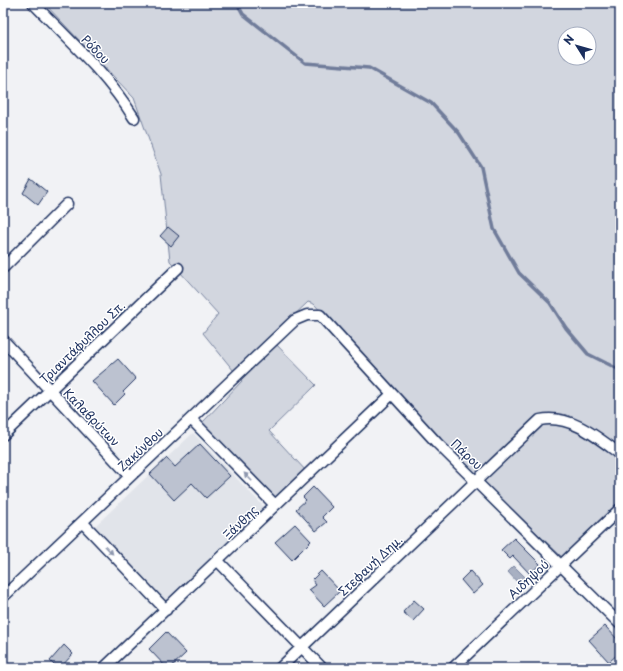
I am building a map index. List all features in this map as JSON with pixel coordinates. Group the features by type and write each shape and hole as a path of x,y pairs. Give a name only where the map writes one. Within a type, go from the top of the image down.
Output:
{"street":[{"name":"Ρόδου","path":"33,3 106,77 119,93 134,118"},
{"path":"3,268 68,204"},
{"name":"Τριαντάφυλλου Σπ.","path":"3,435 178,268"},
{"name":"Πάρου","path":"296,320 308,315 320,315 437,443 620,624"},
{"name":"Ζακύνθου","path":"3,597 296,320"},
{"name":"Καλαβρύτων","path":"3,340 130,476"},
{"name":"Ξάνθης","path":"104,668 392,394"},
{"name":"Στεφανή Δημ.","path":"280,668 540,420 558,418 574,424 620,454"},
{"path":"191,419 276,505"},
{"name":"Αιδηψού","path":"453,668 620,509"},
{"path":"82,522 166,610"},
{"path":"218,561 322,668"}],"shaded area":[{"path":"44,3 620,3 620,501 562,557 435,436 314,304 308,302 270,338 316,385 269,431 307,472 278,501 202,423 242,381 203,333 218,314 170,261 161,174 134,98"},
{"path":"193,433 264,507 165,601 94,527"}],"water":[{"path":"514,566 526,578 519,584 508,572"}],"building":[{"path":"31,179 47,192 38,205 23,193"},
{"path":"168,227 179,236 171,246 160,236"},
{"path":"118,359 136,379 123,392 125,394 114,405 92,381"},
{"path":"200,444 230,476 206,498 192,483 174,500 150,474 167,458 175,467"},
{"path":"313,487 332,507 322,517 327,522 316,531 296,509 306,500 303,497"},
{"path":"295,524 311,541 292,560 275,542"},
{"path":"514,538 540,564 530,574 513,556 510,559 501,550"},
{"path":"321,571 340,591 324,606 309,590 316,585 312,580"},
{"path":"470,571 483,585 473,594 461,580"},
{"path":"414,600 424,609 413,621 403,612"},
{"path":"605,626 620,642 620,652 609,662 589,640"},
{"path":"166,632 186,653 170,668 167,668 149,649"},
{"path":"64,645 73,654 60,668 57,668 50,661"}],"waterway":[{"path":"237,3 243,14 305,63 369,68 431,103 459,133 481,167 494,229 519,273 550,303 566,328 588,354 620,370"}]}
